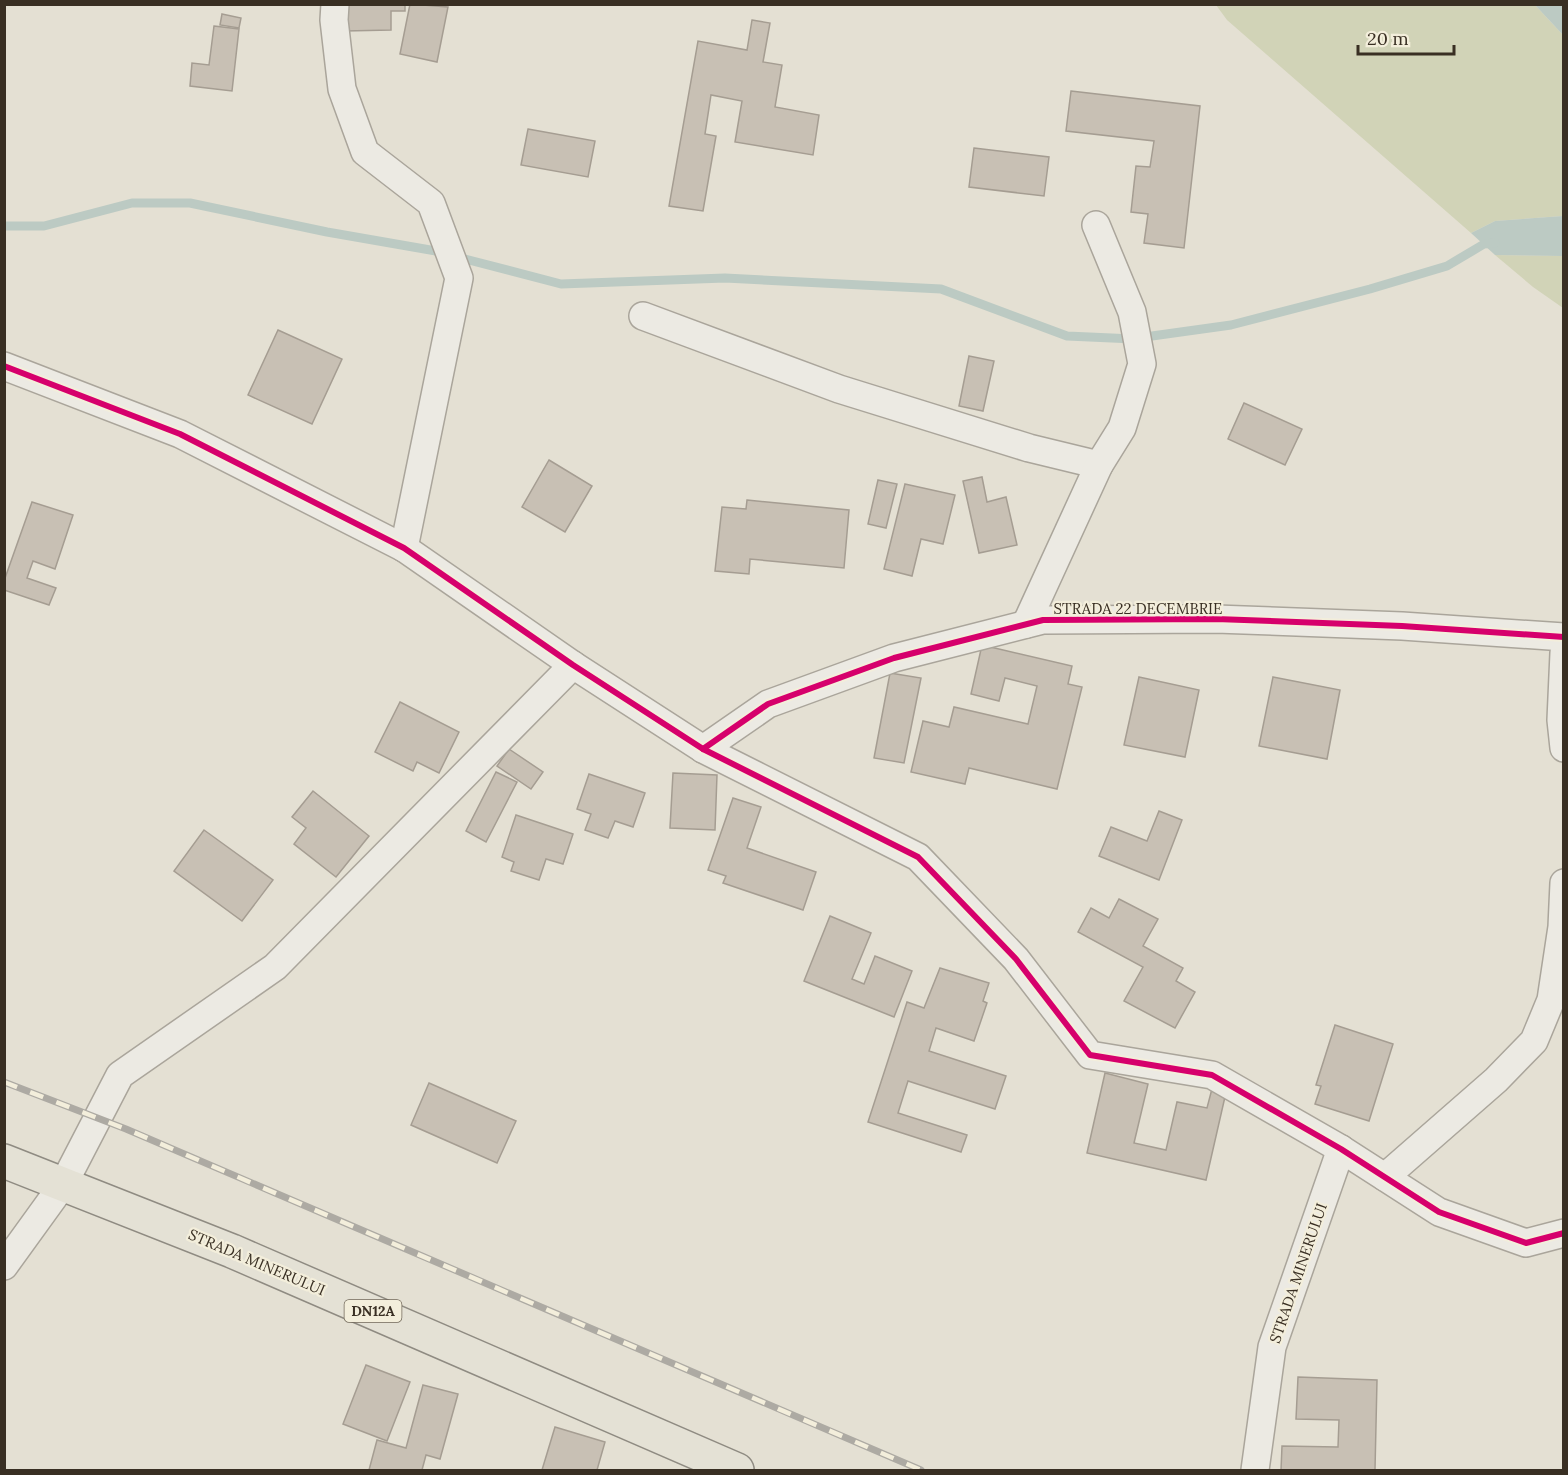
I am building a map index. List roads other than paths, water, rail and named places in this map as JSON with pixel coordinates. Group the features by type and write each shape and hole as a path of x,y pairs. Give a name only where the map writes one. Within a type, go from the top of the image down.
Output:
{"main road":[{"name":"STRADA MINERULUI","path":"4,1161 232,1251 737,1470"}],"street":[{"path":"335,4 335,31 342,88 365,152 431,203 459,278 404,548"},
{"path":"1026,624 1099,465 1122,428 1142,364 1132,312 1096,225"},
{"path":"643,316 839,389 1029,448 1099,465"},
{"path":"4,366 180,434 404,548 573,665 703,749 918,857 1016,959 1090,1055 1212,1075 1341,1149 1439,1212 1526,1243 1563,1233"},
{"name":"STRADA 22 DECEMBRIE","path":"703,749 768,704 894,658 1043,620 1216,619 1401,626 1563,637"},
{"path":"1563,653 1561,720 1563,748"},
{"path":"4,1266 64,1183 120,1075 275,967 573,665"},
{"path":"1385,1177 1496,1080 1534,1041 1551,1000 1563,927 1563,883"},
{"name":"STRADA MINERULUI","path":"1255,1470 1272,1347 1341,1149"}],"waterway":[{"path":"4,226 44,226 132,203 190,203 327,232 436,251"},
{"path":"1152,336 1231,325 1370,289 1447,266 1484,244 1495,243"},
{"path":"465,259 561,284 725,278 941,289 1067,336 1134,339"}],"railway":[{"path":"4,1082 126,1129 921,1470"}]}
